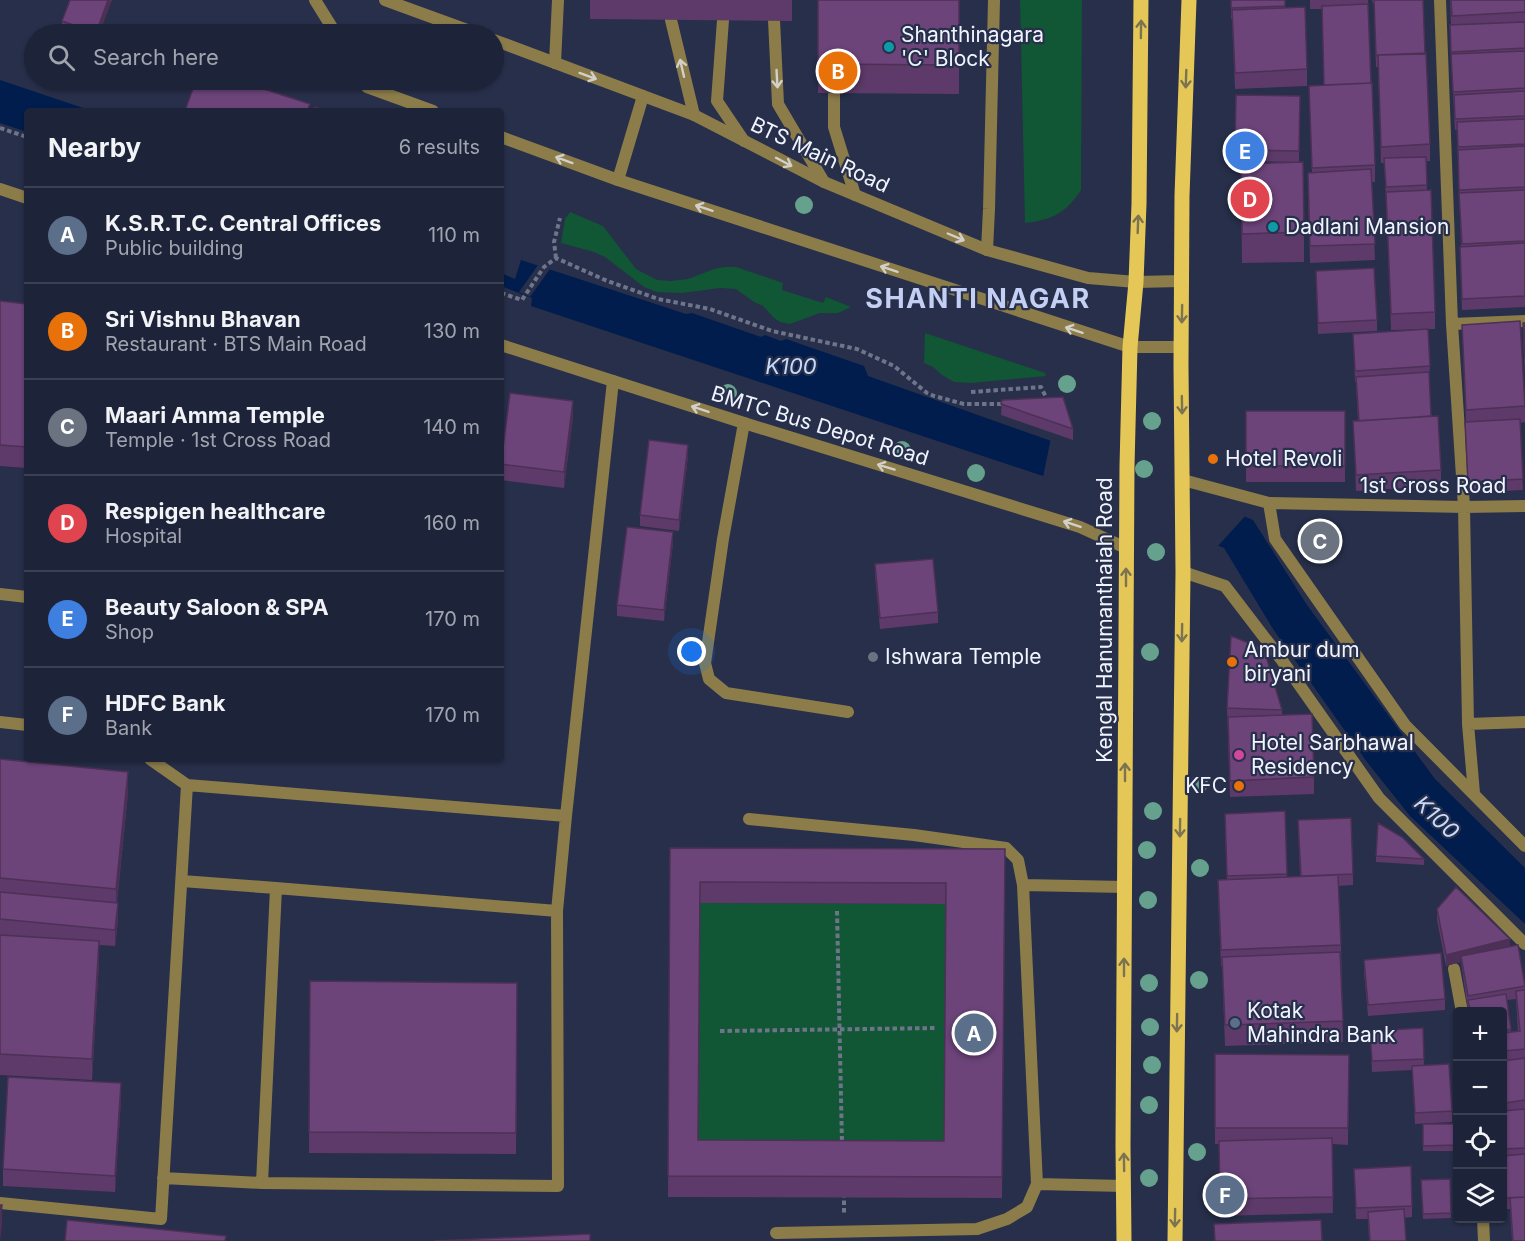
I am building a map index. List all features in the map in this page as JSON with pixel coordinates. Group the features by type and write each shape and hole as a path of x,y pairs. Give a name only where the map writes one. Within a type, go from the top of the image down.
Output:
{"main road":[{"name":"Kengal Hanumanthaiah Road","path":"1124,1241 1126,510 1130,347 1136,282 1139,204 1141,0"},
{"path":"1174,1241 1183,572 1182,196 1189,0"}],"street":[{"path":"315,0 330,24"},
{"path":"385,0 451,24"},
{"path":"555,63 558,0"},
{"path":"987,250 994,0"},
{"path":"1440,0 1452,324 1464,507 1468,724 1474,793"},
{"path":"671,20 694,115"},
{"path":"723,20 717,101 744,141"},
{"path":"774,20 778,104 824,182"},
{"name":"BTS Main Road","path":"504,44 694,115 824,182 987,250 1088,278 1136,282 1182,281"},
{"path":"375,90 425,108"},
{"path":"834,94 834,127 855,195"},
{"path":"618,180 644,96"},
{"path":"504,137 618,180 1130,347 1181,347"},
{"path":"0,189 24,197"},
{"path":"1452,324 1525,321"},
{"name":"BMTC Bus Depot Road","path":"504,346 1080,527 1126,548"},
{"path":"163,1178 262,1183 558,1186 557,911 613,381"},
{"path":"744,423 723,538 705,663 709,679 726,693 848,712"},
{"name":"1st Cross Road","path":"1183,484 1269,503 1525,506"},
{"path":"1269,503 1275,539 1405,725 1525,846"},
{"path":"1183,572 1225,586 1281,659 1379,798 1525,944"},
{"path":"0,594 24,597"},
{"path":"0,722 24,724"},
{"path":"1468,724 1525,722"},
{"path":"154,762 187,785 566,816"},
{"path":"0,1203 161,1219 187,785"},
{"path":"749,819 1006,848 1018,860 1023,885 1037,1184 1027,1206 1007,1219 977,1229 776,1233"},
{"path":"182,881 557,911"},
{"path":"1023,885 1125,887"},
{"path":"262,1183 276,888"},
{"path":"1454,969 1461,1007"},
{"path":"1037,1184 1124,1186"},
{"path":"1483,1223 1484,1241"}],"path":[{"path":"0,128 24,136"},
{"path":"556,258 554,242 560,218"},
{"path":"504,294 522,300 544,267 556,258"},
{"path":"556,258 605,280 658,299 711,309 772,331 857,349 894,366 934,396 964,404 1013,404"},
{"path":"971,392 1041,387 1048,402 1056,401"},
{"path":"837,911 843,1148"},
{"path":"720,1031 937,1028"},
{"path":"843,1184 844,1232"}],"green space":[{"path":"1020,0 1082,0 1081,190 1064,210 1043,220 1025,223"},
{"path":"570,212 603,226 636,269 657,280 688,279 714,269 736,267 783,283 782,290 823,303 826,297 851,307 838,313 820,313 790,324 780,322 763,306 736,289 720,288 682,293 657,292 644,287 605,257 561,243 565,219"},
{"path":"925,333 1045,373 1046,376 971,383 954,382 924,363"},
{"path":"700,903 946,904 944,1162 698,1161"}],"water":[{"path":"0,80 24,90 83,108 24,108 24,131 0,123"},
{"name":"K100","path":"521,260 761,337 765,335 781,341 786,339 864,366 868,376 1074,447 1253,520 1307,605 1435,779 1525,868 1525,924 1410,816 1367,762 1273,629 1224,548 1067,484 531,306 532,298 504,287 504,274 515,279"}],"pier":[{"path":"538,265 550,269 530,297 519,292"},
{"path":"1051,438 1247,514 1218,546 1043,477"}],"building":[{"path":"70,0 108,0 99,24 70,24 62,21"},
{"name":"Shanthinagara 'C' Block","path":"818,0 959,0 959,65 818,64"},
{"path":"1231,0 1285,0 1285,6 1231,8"},
{"path":"1374,0 1423,0 1425,54 1376,56"},
{"path":"1451,0 1525,0 1525,12 1452,16"},
{"path":"1368,4 1371,83 1324,85 1322,6"},
{"path":"1305,7 1307,69 1235,73 1232,10"},
{"path":"1525,22 1525,48 1451,52 1450,25"},
{"path":"1525,51 1525,88 1453,92 1451,54"},
{"path":"1426,53 1430,144 1381,147 1378,55"},
{"path":"1372,83 1375,165 1312,168 1309,86"},
{"path":"192,90 267,90 310,104 308,108 186,108"},
{"path":"1525,91 1525,116 1455,119 1454,95"},
{"path":"1236,95 1300,96 1299,151 1235,150"},
{"path":"1525,119 1525,144 1458,147 1457,122"},
{"path":"1525,146 1525,187 1459,190 1458,150"},
{"path":"1426,157 1427,185 1386,187 1384,158"},
{"path":"1303,162 1304,232 1242,234 1241,164"},
{"path":"1371,169 1375,244 1310,246 1308,173"},
{"path":"1431,190 1435,312 1391,314 1386,192"},
{"path":"1525,190 1525,241 1462,244 1459,193"},
{"path":"1525,243 1525,296 1462,299 1460,247"},
{"path":"1374,268 1377,320 1318,323 1316,271"},
{"path":"0,301 24,304 24,447 0,445"},
{"path":"1520,321 1525,406 1466,410 1462,325"},
{"path":"1523,323 1525,323 1525,358"},
{"path":"1428,329 1430,366 1355,371 1353,334"},
{"path":"1429,372 1431,416 1359,421 1356,377"},
{"path":"510,393 573,401 564,472 504,464 504,440"},
{"path":"1063,397 1073,429 1001,404 1002,400"},
{"path":"1246,411 1345,411 1345,466 1246,466"},
{"path":"1438,416 1441,470 1356,475 1353,421"},
{"path":"1520,419 1523,479 1468,482 1465,422"},
{"path":"649,440 688,445 679,520 640,515"},
{"path":"627,527 673,532 664,610 617,605"},
{"path":"933,559 938,612 880,618 875,564"},
{"path":"1231,636 1264,649 1282,710 1227,708"},
{"path":"1312,714 1314,777 1230,781 1228,717"},
{"path":"0,759 128,772 116,889 0,878"},
{"path":"1285,811 1287,874 1227,876 1225,814"},
{"path":"1351,818 1353,874 1301,876 1298,820"},
{"path":"1378,823 1402,837 1424,859 1376,856"},
{"path":"670,848 1005,849 1002,1177 668,1176","holes":["700,882 946,883 944,1141 698,1140"]},
{"path":"1338,875 1341,945 1221,950 1218,880"},
{"path":"1456,887 1510,939 1446,955 1437,909"},
{"path":"0,892 118,903 115,930 0,919"},
{"path":"0,935 99,941 92,1059 0,1054"},
{"path":"1518,945 1525,986 1468,996 1461,956"},
{"path":"1340,952 1343,1021 1225,1025 1222,957"},
{"path":"1441,953 1445,999 1368,1005 1364,960"},
{"path":"310,981 517,983 516,1133 309,1132"},
{"path":"1525,990 1525,1049 1507,1051 1507,1033 1520,1031 1516,991"},
{"path":"1506,994 1511,1029 1507,1030 1507,1007 1469,1007 1468,1000"},
{"path":"1423,1028 1424,1059 1372,1061 1370,1031"},
{"path":"1215,1054 1349,1055 1348,1128 1215,1128"},
{"path":"1525,1058 1525,1100 1507,1103 1507,1060"},
{"path":"1449,1064 1452,1111 1415,1113 1412,1066"},
{"path":"8,1077 121,1083 115,1176 3,1169"},
{"path":"1525,1109 1525,1148 1507,1149 1507,1111"},
{"path":"1423,1124 1453,1124 1453,1145 1423,1146"},
{"path":"1332,1138 1333,1197 1220,1199 1219,1141"},
{"path":"1525,1154 1525,1197 1507,1198 1507,1156"},
{"path":"1411,1166 1412,1206 1356,1208 1354,1169"},
{"path":"1450,1179 1451,1213 1423,1214 1421,1180"},
{"path":"1525,1197 1525,1241 1513,1241 1510,1198"},
{"path":"1404,1209 1406,1241 1370,1241 1368,1212"},
{"path":"67,1220 226,1236 225,1241 65,1241"},
{"path":"1321,1220 1322,1241 1215,1241 1214,1224"},
{"path":"590,1234 590,1241 434,1241"}],"place":[{"name":"Shanthinagara 'C' Block","path":"889,47"},
{"name":"Sri Vishnu Bhavan","path":"838,71"},
{"name":"Beauty Saloon & SPA","path":"1245,151"},
{"name":"Respigen healthcare","path":"1250,199"},
{"name":"Dadlani Mansion","path":"1273,227"},
{"name":"Hotel Revoli","path":"1213,459"},
{"name":"Maari Amma Temple","path":"1320,541"},
{"name":"Ishwara Temple","path":"873,657"},
{"name":"Ambur dum biryani","path":"1232,662"},
{"name":"Hotel Sarbhawal Residency","path":"1239,755"},
{"name":"KFC","path":"1239,786"},
{"name":"Kotak Mahindra Bank","path":"1235,1023"},
{"name":"K.S.R.T.C. Central Offices","path":"974,1033"},
{"name":"HDFC Bank","path":"1225,1195"}],"district":[{"name":"SHANTI NAGAR","path":"978,299"}]}
